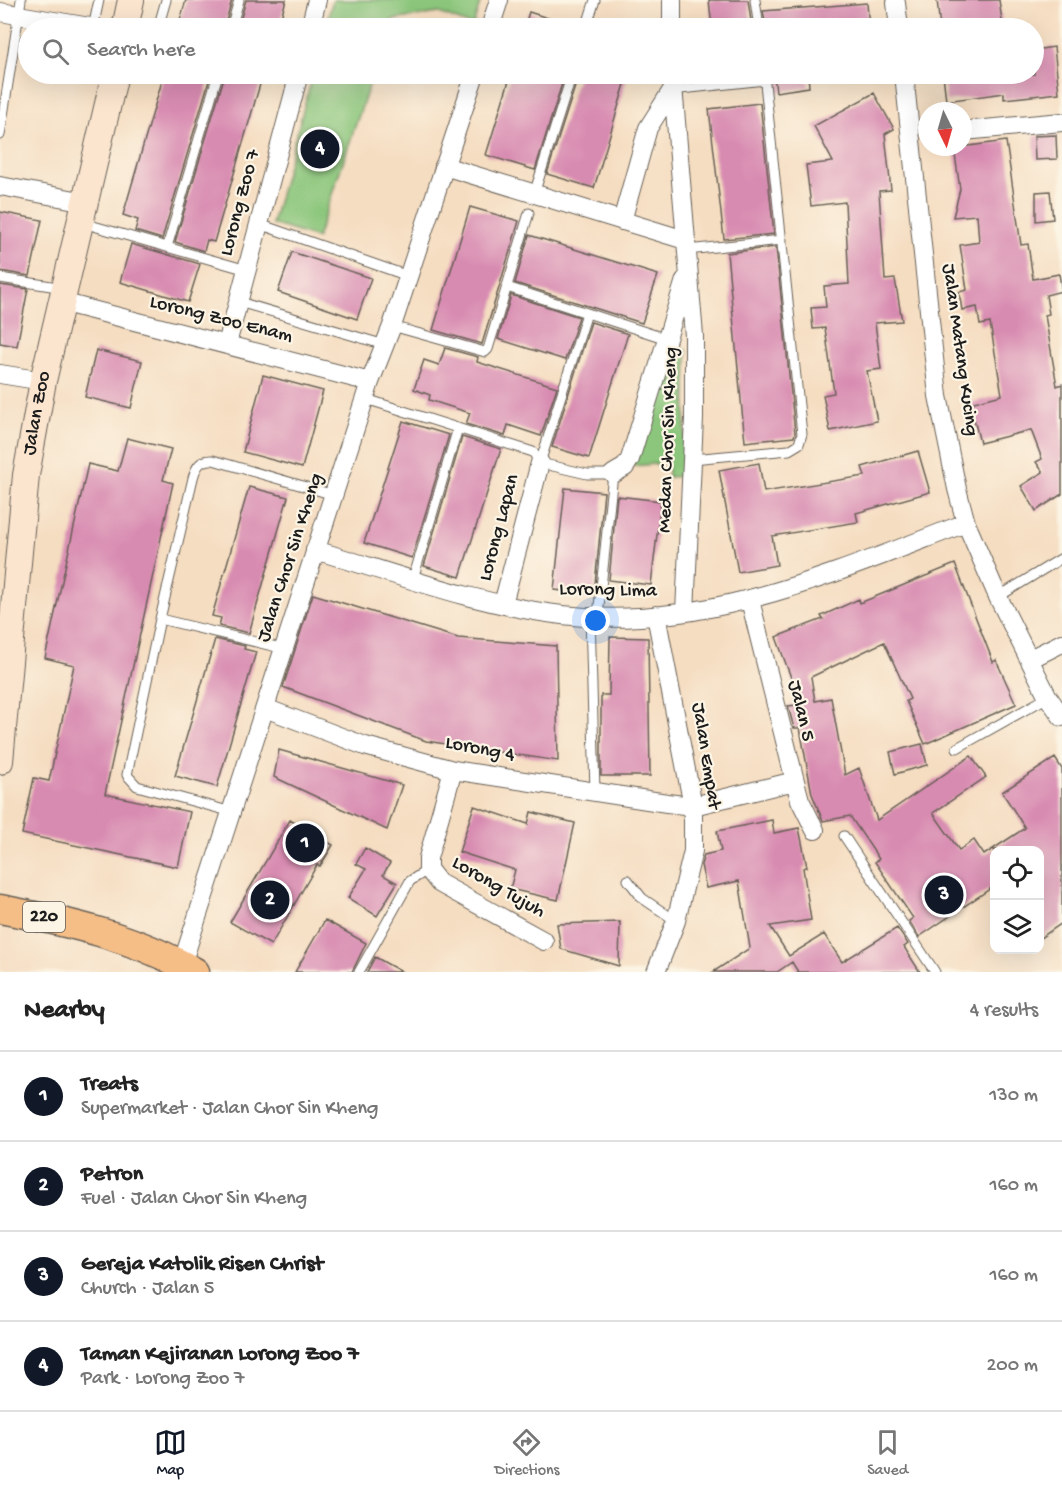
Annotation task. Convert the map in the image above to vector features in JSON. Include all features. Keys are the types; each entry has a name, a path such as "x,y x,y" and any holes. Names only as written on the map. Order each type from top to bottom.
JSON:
{"main road":[{"path":"127,18 131,0"},
{"name":"Jalan Zoo","path":"0,761 9,566 43,381 113,84"},
{"name":"220","path":"0,909 88,927 189,968"}],"street":[{"path":"312,18 317,0"},
{"path":"493,18 499,0"},
{"path":"672,0 672,18"},
{"path":"896,3 898,18"},
{"path":"13,9 51,18"},
{"name":"Lorong Zoo 7","path":"227,344 296,84"},
{"name":"Jalan Chor Sin Kheng","path":"189,968 232,812 315,550 472,84"},
{"path":"622,221 648,128 671,84"},
{"name":"Medan Chor Sin Kheng","path":"672,84 694,336 692,459 685,612"},
{"name":"Jalan Matang Kucing","path":"906,84 918,131"},
{"path":"972,131 1062,122"},
{"name":"Jalan Matang Kucing","path":"921,156 938,396 966,523 998,597 1048,696 1062,717"},
{"path":"444,166 622,221 686,245"},
{"path":"0,186 84,212"},
{"name":"Medan Chor Sin Kheng","path":"613,474 625,467 630,459 688,270"},
{"name":"Lorong Zoo Enam","path":"62,295 227,344 368,391"},
{"path":"0,374 43,381"},
{"name":"Lorong Lapan","path":"503,604 540,464"},
{"name":"Lorong Lima","path":"315,550 503,604 562,615 657,615 750,600 810,583 966,523"},
{"name":"Jalan 5","path":"750,600 800,800 815,830"},
{"name":"Jalan Empat","path":"656,972 676,921 693,851 693,806 657,615"},
{"path":"1030,659 1062,643"},
{"name":"Lorong 4","path":"265,708 364,746 453,770 693,806"},
{"name":"Lorong Tujuh","path":"453,770 428,858 429,869 439,883 544,941"},
{"path":"693,806 795,782"}],"lane":[{"path":"96,18 99,0"},
{"path":"161,18 166,0"},
{"path":"234,18 239,0"},
{"path":"589,18 595,0"},
{"path":"755,0 758,18"},
{"path":"0,135 13,9"},
{"path":"167,247 215,84"},
{"path":"534,194 569,84"},
{"path":"692,459 789,450 799,444 802,434 765,84"},
{"path":"84,212 167,247 247,270"},
{"path":"392,326 480,353 485,352 507,287 528,213"},
{"path":"259,224 408,276"},
{"path":"686,245 782,240"},
{"path":"0,278 62,295"},
{"path":"507,287 667,339"},
{"path":"239,302 385,345"},
{"path":"540,464 587,313"},
{"path":"368,391 458,428 533,452 540,464 587,474 613,474 594,616 595,792"},
{"path":"413,579 458,428"},
{"path":"232,812 138,786 128,775 160,619 193,478 202,461 213,460 334,495"},
{"path":"998,597 1062,558"},
{"path":"160,619 285,649"},
{"path":"957,748 1048,696"},
{"path":"844,836 935,972"},
{"path":"359,972 410,881 429,869"},
{"path":"628,880 642,898 676,921"}],"green space":[{"path":"333,0 481,0 475,18 452,18 439,13 405,18 328,18"},
{"path":"310,84 370,84 317,238 272,224"},
{"path":"678,348 687,350 684,476 668,477 667,463 633,466 672,353"}],"building":[{"path":"186,0 232,0 227,18 181,18"},
{"path":"246,0 286,0 281,18 241,18"},
{"path":"709,0 748,0 751,18 711,18"},
{"path":"937,0 999,0 1002,18 939,18"},
{"path":"867,3 868,18 764,18 763,11"},
{"path":"529,12 548,18 527,18"},
{"path":"1054,47 1059,93 1004,99 1004,93 946,101 944,84 1044,84 1044,48"},
{"path":"161,84 208,84 162,239 135,231 138,220 123,215"},
{"path":"222,84 260,84 214,242 207,240 204,251 175,242"},
{"path":"508,84 562,84 535,170 486,155"},
{"path":"576,84 625,84 594,188 547,174"},
{"path":"775,84 809,84 809,87 776,92"},
{"path":"874,93 894,129 885,134 891,190 879,191 885,280 895,279 902,321 875,323 881,369 867,371 877,421 830,431 823,395 834,393 825,328 813,329 811,308 826,307 824,286 849,284 845,202 811,206 806,165 833,162 814,126"},
{"path":"760,103 774,234 724,239 709,109"},
{"path":"1056,135 1057,159 1035,160 1034,136"},
{"path":"1006,141 1021,245 1028,244 1033,279 1059,274 1062,291 1046,295 1049,314 1045,315 1057,386 1062,384 1062,494 1036,511 1021,486 1043,472 1036,462 1042,459 1031,430 980,443 970,403 1002,395 990,323 980,325 977,307 962,310 959,292 967,290 960,245 979,242 977,215 953,217 960,189 955,156 972,156 972,146"},
{"path":"1050,191 1053,219 1036,221 1036,192"},
{"path":"470,207 519,221 482,344 433,330"},
{"path":"0,212 42,220 30,276 0,271"},
{"path":"529,235 658,275 642,323 515,283"},
{"path":"131,244 200,264 188,302 120,282"},
{"path":"776,247 795,433 794,437 745,442 727,253"},
{"path":"292,252 371,278 357,319 278,292"},
{"path":"0,285 28,289 17,346 0,343"},
{"path":"511,295 579,317 565,360 498,339"},
{"path":"591,322 628,334 589,458 552,447"},
{"path":"445,348 478,357 477,362 557,387 541,436 508,425 505,436 466,424 470,413 429,400 430,395 414,389 424,360 439,365"},
{"path":"96,350 142,361 131,408 85,397"},
{"path":"263,375 323,391 302,468 243,452"},
{"path":"403,421 449,435 412,558 364,543"},
{"path":"462,437 501,449 460,577 424,566"},
{"path":"127,438 171,449 163,480 173,483 105,794 190,812 178,867 22,834 34,778 49,781 74,665 45,658 88,464 118,471"},
{"path":"918,451 930,492 856,513 858,522 772,536 777,565 738,572 719,470 759,463 764,492 865,476 862,467"},
{"path":"249,487 288,497 249,633 219,626 221,618 212,616"},
{"path":"565,488 604,492 594,594 554,590"},
{"path":"617,496 661,501 651,585 609,580"},
{"path":"955,564 993,662 996,660 1016,704 925,744 906,701 910,699 884,642 811,677 815,701 831,698 845,775 859,768 877,820 971,756 986,777 933,813 959,850 974,840 984,855 990,851 990,889 919,937 909,921 913,918 875,862 879,859 850,816 823,821 812,794 800,728 794,728 788,706 796,705 793,683 776,637 823,619 821,616 859,599 860,603"},
{"path":"313,594 458,638 556,646 558,761 426,741 283,687"},
{"path":"610,637 648,638 650,776 601,776 601,695 609,695"},
{"path":"215,639 245,646 244,649 256,652 217,787 175,776"},
{"path":"922,744 927,765 895,774 890,752"},
{"path":"279,750 402,785 387,830 274,777"},
{"path":"1055,758 1062,769 1062,923 1044,935 1044,846 998,846 1025,828 1002,792"},
{"path":"474,806 528,824 531,812 575,823 558,900 510,889 515,870 459,852"},
{"path":"290,820 333,845 320,866 317,865 271,945 230,922"},
{"path":"772,820 774,833 799,828 807,867 803,868 811,920 770,926 789,956 824,934 842,962 897,928 908,944 904,947 920,972 798,972 792,962 777,972 713,972 750,948 739,881 706,888 701,865 704,855 721,851 717,831"},
{"path":"365,848 390,863 383,875 397,883 377,916 348,898 366,869 356,864"},
{"path":"325,920 366,943 352,972 295,972"},
{"path":"620,922 619,966 561,949 557,924"},
{"path":"375,957 402,972 367,972"}],"place":[{"name":"Taman Kejiranan Lorong Zoo 7","path":"320,149"},
{"name":"Treats","path":"305,843"},
{"name":"Gereja Katolik Risen Christ","path":"944,895"},
{"name":"Petron","path":"270,900"}]}
